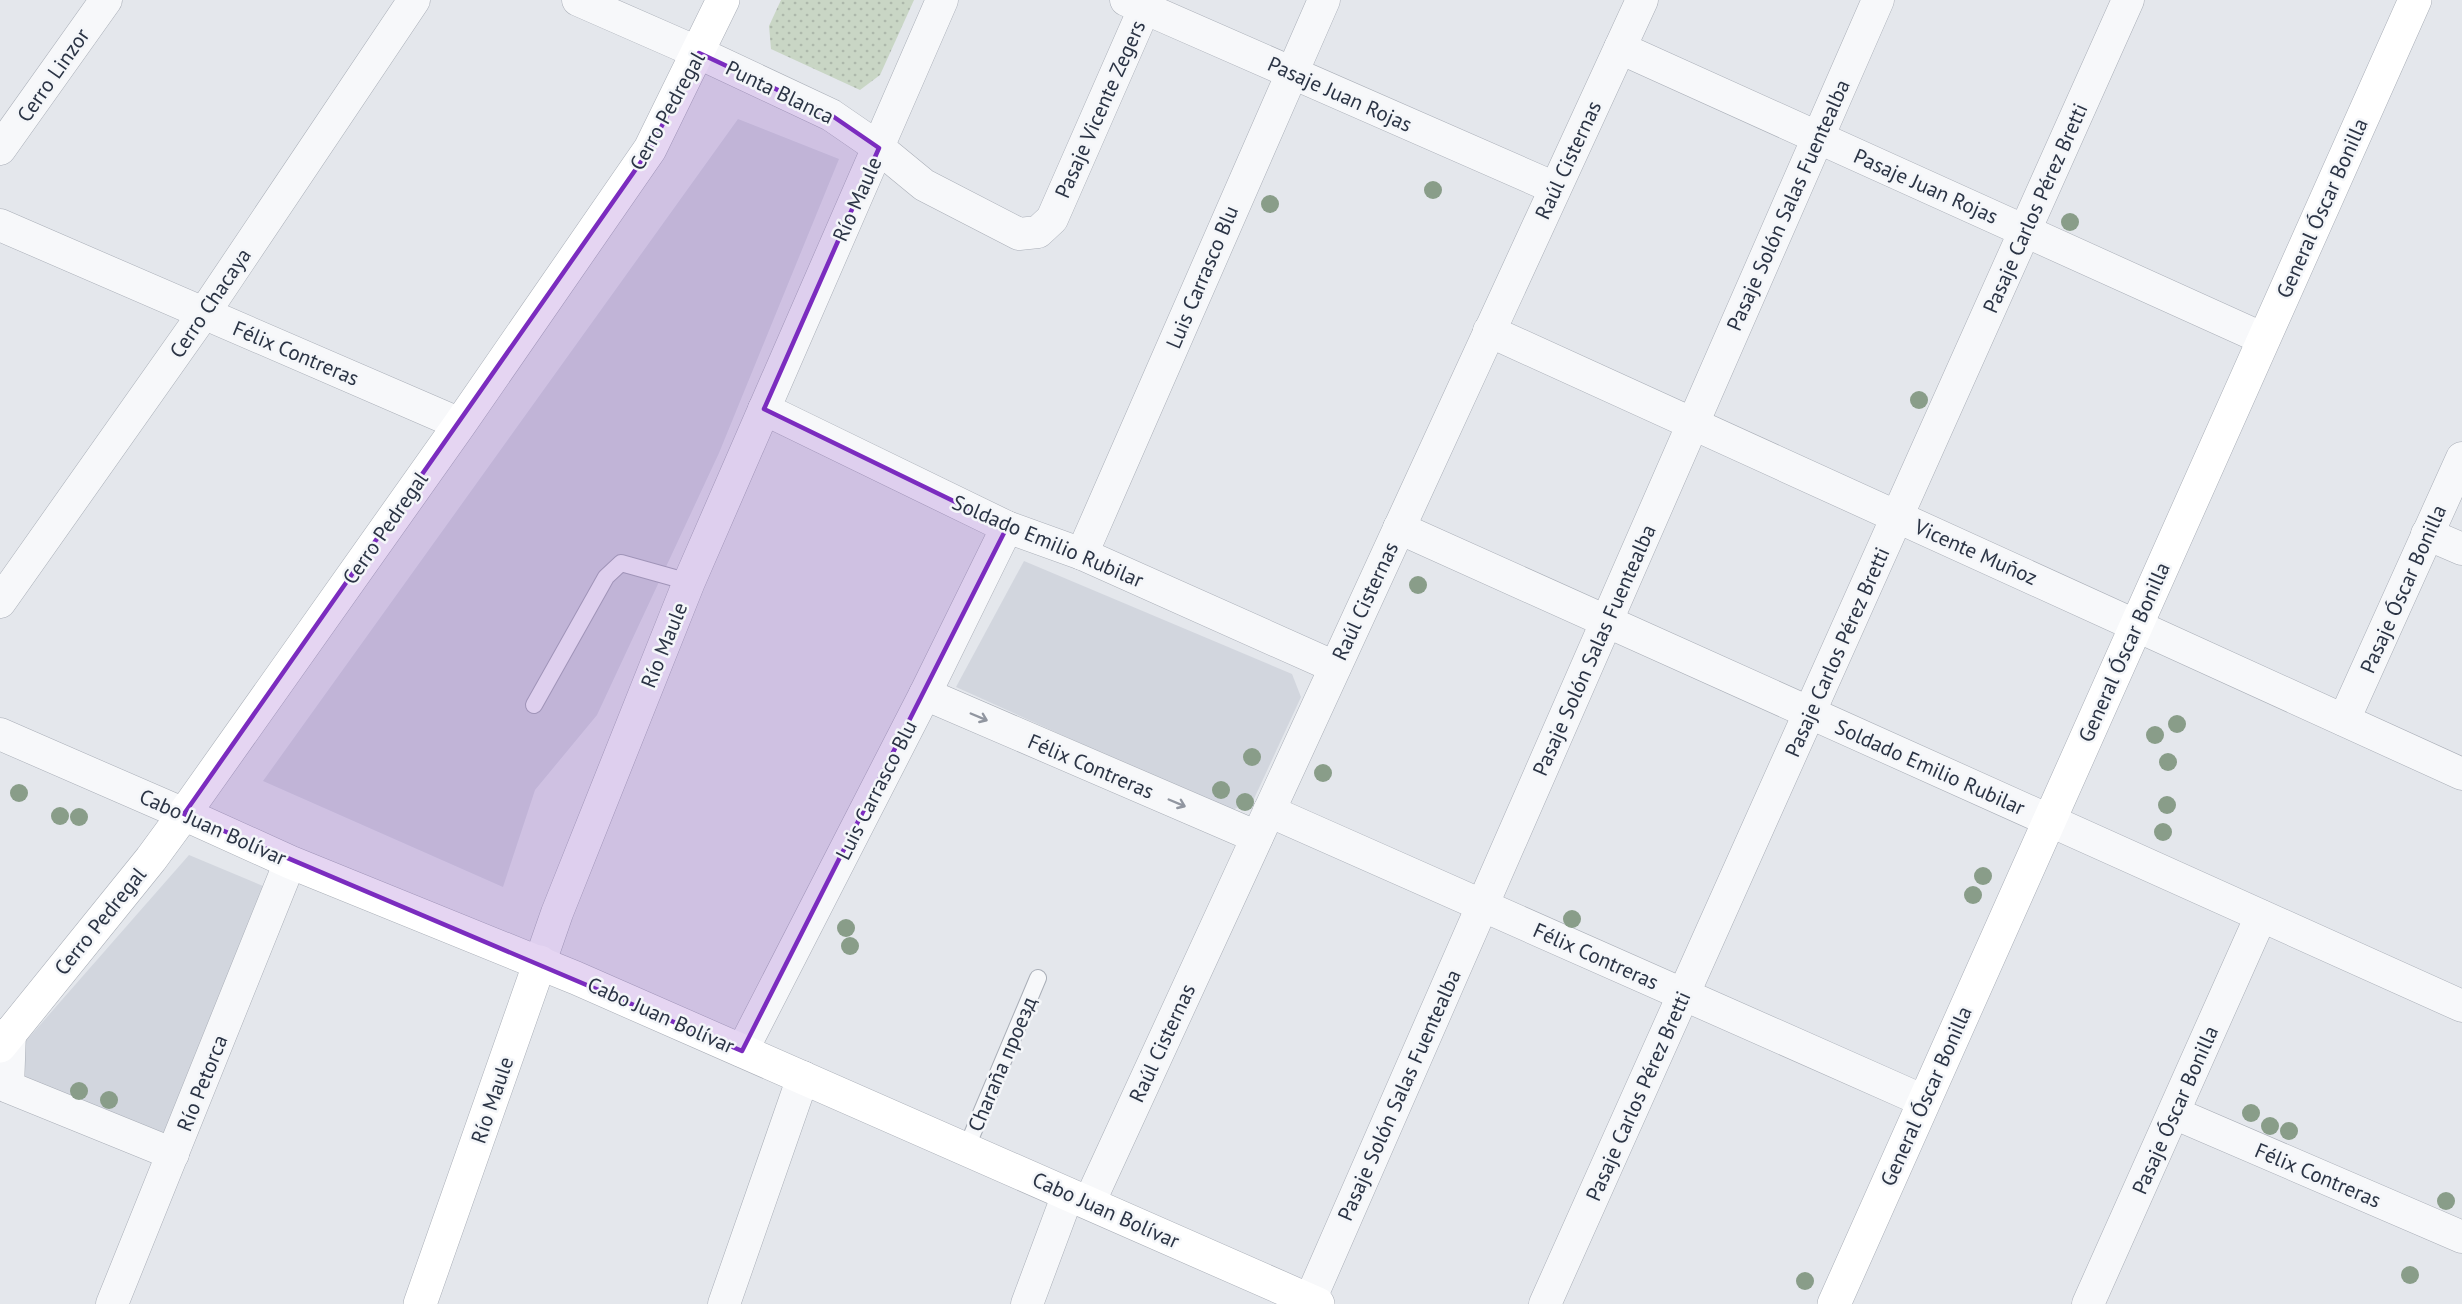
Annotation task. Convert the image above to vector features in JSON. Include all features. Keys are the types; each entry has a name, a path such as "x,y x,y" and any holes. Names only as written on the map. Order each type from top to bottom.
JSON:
{"street":[{"name":"Cerro Linzor","path":"0,149 105,0"},
{"name":"Cerro Chacaya","path":"0,602 204,313 414,0"},
{"name":"Punta Blanca","path":"578,0 699,53 831,115 879,148 924,185 1019,234 1038,232 1052,219"},
{"name":"Cerro Pedregal","path":"4,1038 151,859 460,424 650,149 723,0"},
{"name":"Río Maule","path":"420,1304 557,913 689,582 942,0"},
{"name":"Luis Carrasco Blu","path":"1082,554 1324,0"},
{"name":"Raúl Cisternas","path":"1028,1304 1263,824 1642,0"},
{"name":"Pasaje Solón Salas Fuentealba","path":"1298,1299 1482,905 1878,0"},
{"name":"Pasaje Carlos Pérez Bretti","path":"1545,1304 2128,0"},
{"name":"General Óscar Bonilla","path":"1834,1304 2415,0"},
{"name":"Pasaje Juan Rojas","path":"1139,3 1555,188"},
{"name":"Pasaje Vicente Zegers","path":"1052,219 1139,3"},
{"name":"Pasaje Juan Rojas","path":"1620,48 2264,339"},
{"name":"Félix Contreras","path":"0,225 460,424"},
{"name":"Vicente Muñoz","path":"1489,331 2462,774"},
{"name":"Soldado Emilio Rubilar","path":"764,409 1007,526 1082,554 1335,667"},
{"name":"Pasaje Óscar Bonilla","path":"2344,720 2462,458"},
{"name":"Luis Carrasco Blu","path":"742,1051 925,694 1007,526"},
{"name":"Soldado Emilio Rubilar","path":"1399,528 2462,1006"},
{"path":"2427,534 2462,549"},
{"name":"Félix Contreras","path":"925,694 1263,824 1482,905 1924,1101"},
{"name":"Cabo Juan Bolívar","path":"0,734 290,862 540,962 1078,1198 1298,1299"},
{"name":"Río Petorca","path":"112,1304 290,862"},
{"name":"Pasaje Óscar Bonilla","path":"2088,1304 2261,916"},
{"path":"4,1038 8,1087 173,1154"},
{"path":"724,1304 803,1077"},
{"name":"Félix Contreras","path":"2174,1113 2462,1237"}],"lane":[{"path":"534,705 606,577 621,563 689,582"},
{"name":"Charaña проезд","path":"966,1149 1038,978"}],"highlighted area":[{"path":"699,53 831,115 879,148 764,409 1007,527 742,1051 184,814 650,149"}],"shaded area":[{"path":"738,119 839,159 719,453 597,715 535,790 503,887 263,781"},
{"path":"1024,561 1292,674 1301,697 1253,801 1230,811 956,687"},
{"path":"189,855 263,886 165,1138 19,1079 18,1050"}],"green space":[{"path":"781,0 914,0 880,75 860,90 771,49 769,26"}]}
